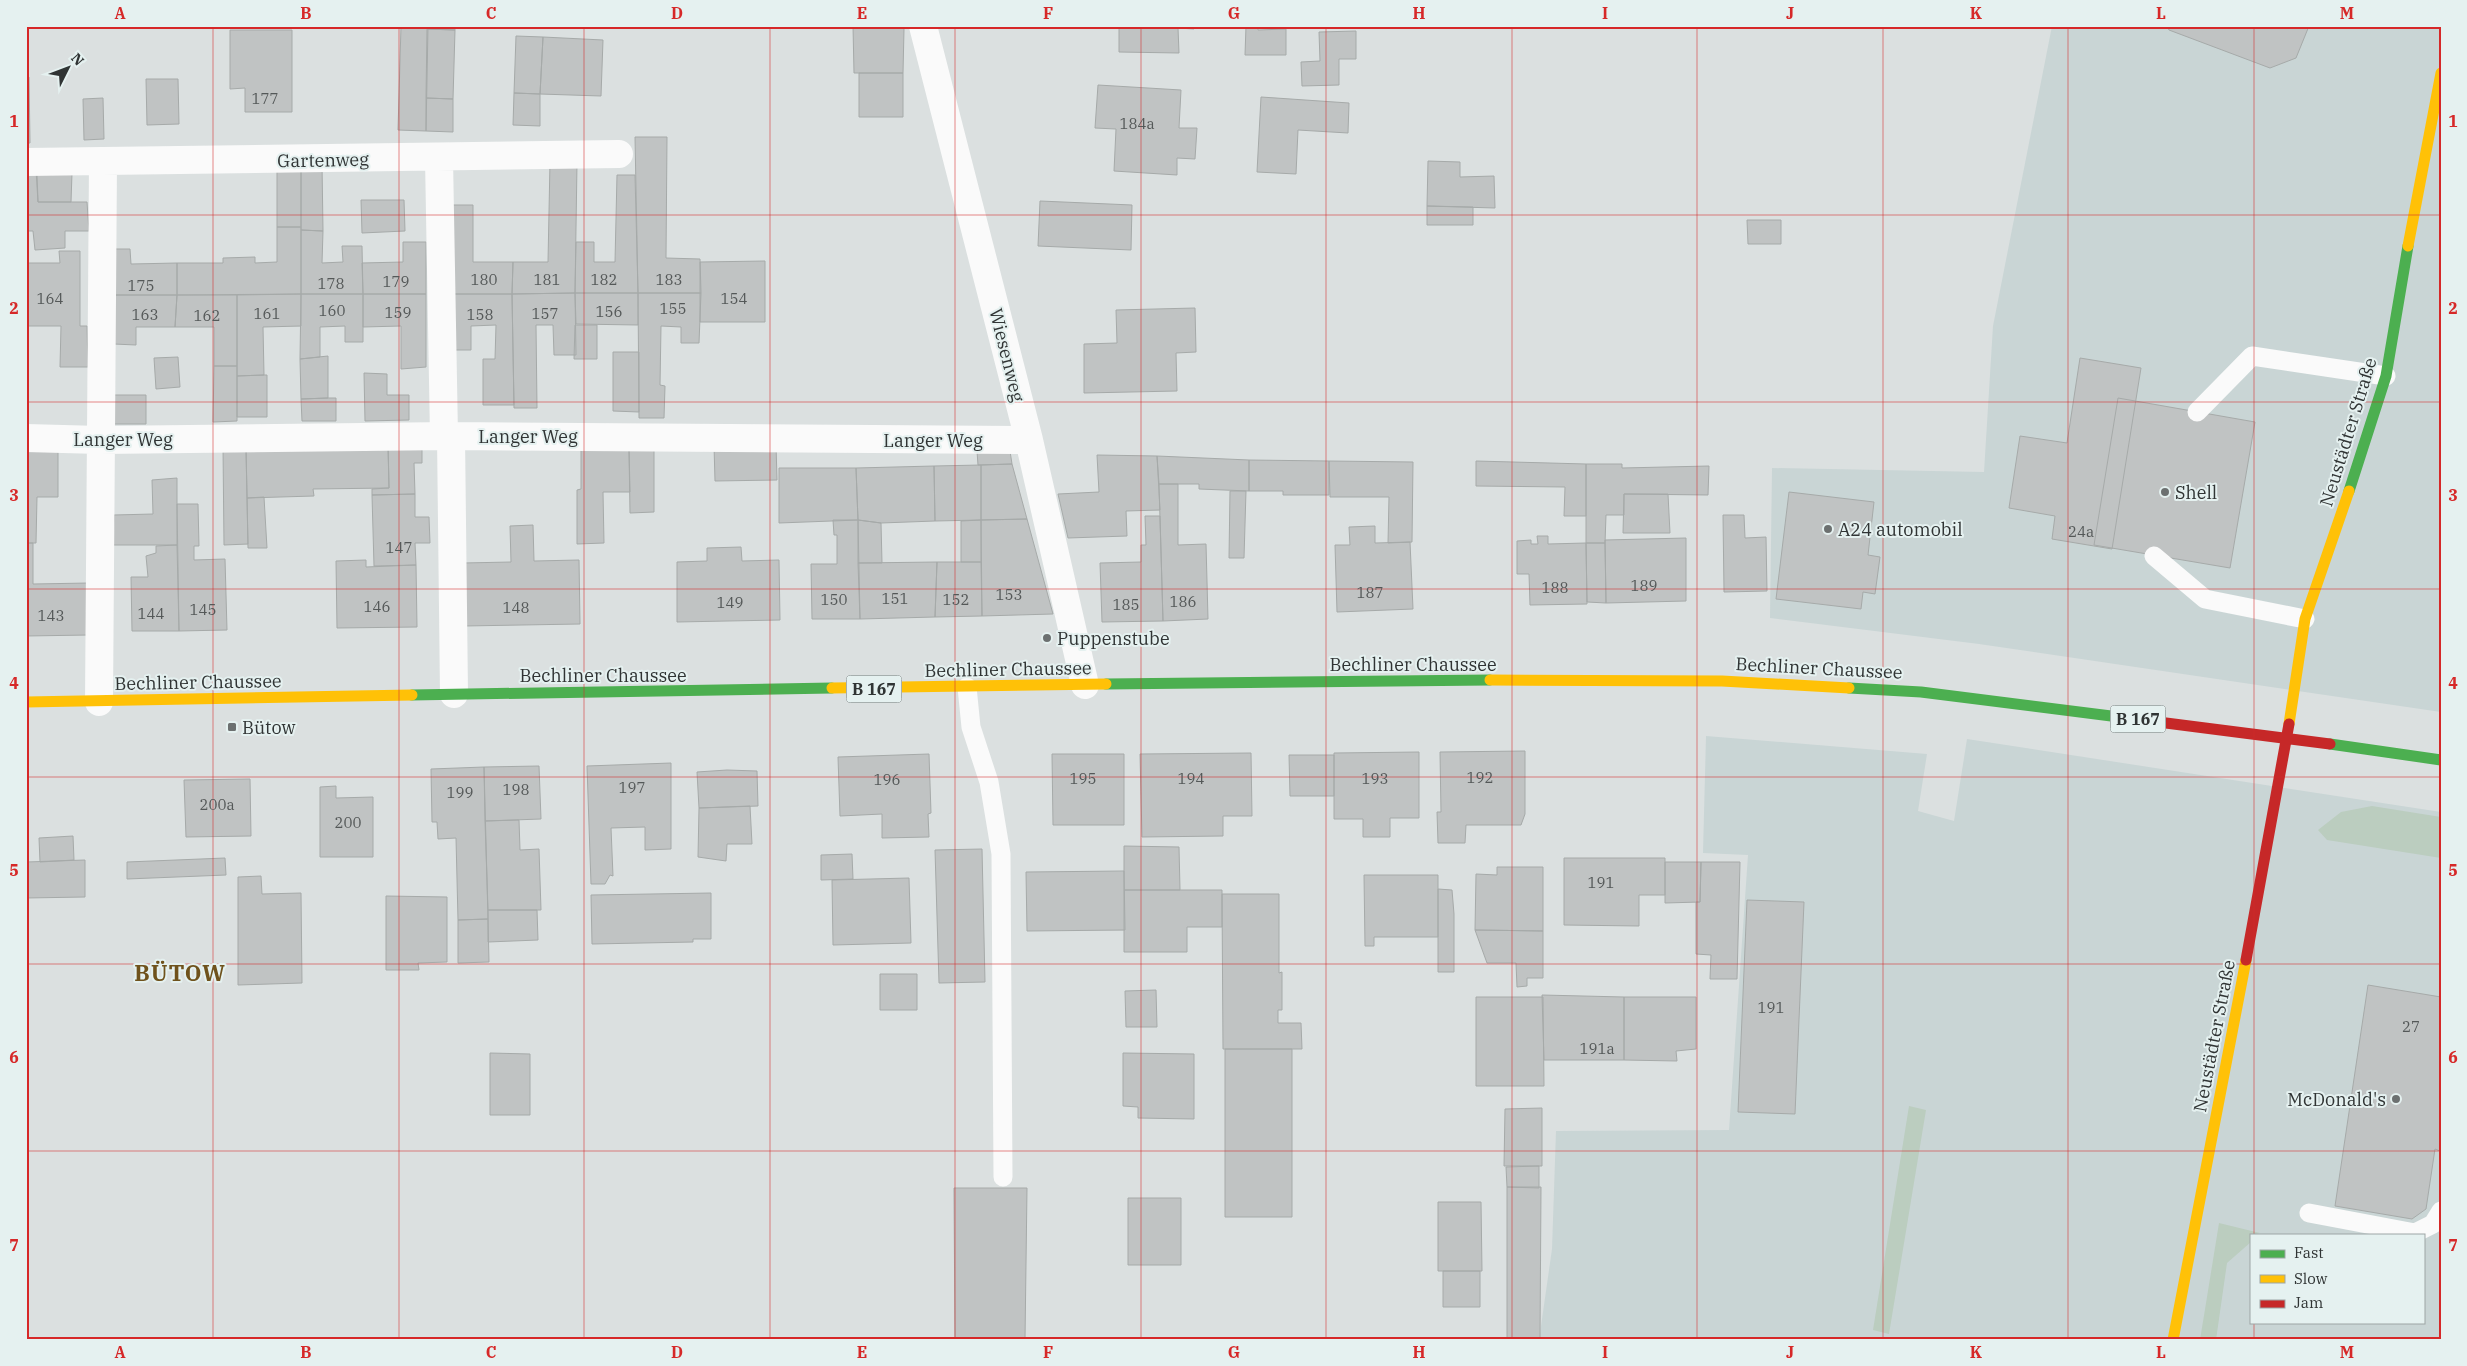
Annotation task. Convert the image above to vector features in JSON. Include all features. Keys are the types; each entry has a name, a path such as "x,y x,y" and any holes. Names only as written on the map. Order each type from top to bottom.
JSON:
{"main road":[{"name":"Neustädter Straße","path":"2173,1340 2229,1053 2287,738 2305,619 2348,499 2386,376 2403,273 2441,73"},
{"name":"Bechliner Chaussee","path":"26,702 1405,680 1722,681 1921,692 2287,738"},
{"name":"B 167","path":"2287,738 2441,760"}],"street":[{"name":"Wiesenweg","path":"923,26 1029,440 1085,685"},
{"name":"Gartenweg","path":"26,162 439,158 619,154"},
{"path":"439,158 454,694"},
{"path":"99,702 103,162"},
{"name":"Langer Weg","path":"26,438 100,440 447,436 1029,440"}],"lane":[{"path":"2197,412 2252,356 2386,376"},
{"path":"2154,556 2205,599 2305,619"},
{"path":"967,687 971,727 989,782 1000,854 1004,1177"},
{"path":"2309,1214 2415,1233 2433,1224 2441,1211"}],"shaded area":[{"path":"2052,26 2441,26 2441,712 1979,644 1770,618 1772,468 1984,472 1993,326"},
{"path":"1706,736 1927,754 1918,811 1954,821 1967,739 2441,812 2441,1340 1539,1340 1552,1249 1556,1131 1729,1130 1748,855 1703,853"}],"green space":[{"path":"2372,806 2441,817 2441,858 2327,840 2318,830 2341,812"},
{"path":"1909,1106 1926,1110 1889,1334 1873,1330"},
{"path":"2219,1223 2260,1233 2250,1234 2250,1243 2227,1263 2216,1340 2200,1340"}],"building":[{"path":"401,26 428,26 426,131 398,130"},
{"path":"428,26 455,26 455,30 427,29"},
{"path":"853,26 900,26 904,29 903,73 854,73"},
{"path":"1119,26 1194,26 1194,29 1178,28 1179,53 1119,52"},
{"path":"1246,26 1258,26 1258,30 1286,29 1286,55 1245,55"},
{"path":"2167,26 2309,26 2296,58 2270,68 2169,30"},
{"path":"427,29 455,30 453,99 426,98"},
{"path":"230,30 292,30 292,112 245,112 245,88 230,89"},
{"path":"1356,31 1356,59 1339,59 1339,85 1302,86 1301,62 1320,61 1319,32"},
{"path":"516,36 543,37 540,94 514,93"},
{"path":"543,37 603,40 601,96 540,94"},
{"path":"859,73 903,73 903,117 859,117"},
{"path":"26,77 29,77 30,143 26,143"},
{"path":"146,79 178,79 179,124 147,125"},
{"path":"1098,85 1181,90 1179,128 1197,128 1195,159 1177,158 1177,175 1114,171 1116,129 1095,128"},
{"path":"514,93 540,94 540,126 513,125"},
{"path":"1261,97 1349,103 1348,133 1298,130 1296,174 1257,172"},
{"path":"103,98 104,139 84,140 83,99"},
{"path":"426,98 453,99 453,132 426,131"},
{"path":"635,137 667,137 666,258 700,259 701,293 638,293"},
{"path":"1428,161 1460,162 1460,177 1494,176 1495,208 1427,206"},
{"path":"550,162 577,163 575,293 512,294 513,262 548,262"},
{"path":"277,164 301,164 301,227 277,227"},
{"path":"301,164 322,164 323,231 301,230"},
{"path":"26,169 36,170 38,202 87,202 89,231 65,231 65,248 35,250 33,231 26,231"},
{"path":"37,173 72,173 71,202 38,202"},
{"path":"617,175 635,175 638,293 575,293 576,242 594,242 594,262 615,262"},
{"path":"361,200 404,200 405,231 362,233"},
{"path":"1040,201 1132,205 1131,250 1038,246"},
{"path":"451,205 473,205 473,262 513,262 512,294 450,294"},
{"path":"1427,206 1473,207 1473,225 1427,225"},
{"path":"1747,220 1781,220 1781,244 1748,244"},
{"path":"277,227 301,227 301,294 177,295 177,263 223,263 223,258 255,257 255,263 277,262"},
{"path":"301,230 323,231 322,263 343,262 342,246 362,246 363,294 301,294"},
{"path":"403,242 426,242 426,294 363,294 362,263 403,262"},
{"path":"113,249 130,249 131,264 177,263 177,295 113,295"},
{"path":"59,251 80,251 80,326 87,326 88,367 60,367 61,326 26,326 26,263 60,263"},
{"path":"765,261 765,322 700,322 700,262"},
{"path":"575,293 576,355 554,355 553,325 536,325 537,408 514,408 512,294"},
{"path":"575,293 638,293 638,325 576,324"},
{"path":"638,293 701,293 699,343 681,343 681,327 661,326 660,385 665,386 664,418 639,418"},
{"path":"301,294 363,294 363,342 345,342 345,326 320,327 320,357 300,359"},
{"path":"301,294 301,326 263,327 264,375 237,376 237,295"},
{"path":"363,294 426,294 426,367 401,369 401,326 363,327"},
{"path":"450,294 512,294 514,405 483,405 483,359 495,359 496,325 471,326 471,350 450,350"},
{"path":"113,295 177,295 175,327 136,327 136,345 114,344"},
{"path":"177,295 237,295 237,366 214,366 214,327 175,327"},
{"path":"1195,308 1196,352 1176,353 1177,391 1084,393 1084,344 1117,343 1116,310"},
{"path":"575,325 597,325 597,359 574,359"},
{"path":"613,352 639,352 639,412 613,411"},
{"path":"328,356 328,398 301,399 300,359"},
{"path":"178,357 180,387 156,389 154,358"},
{"path":"2080,358 2141,368 2112,549 2052,539 2055,516 2009,508 2020,436 2067,443"},
{"path":"214,366 237,366 237,421 213,422"},
{"path":"364,373 387,374 387,395 409,395 409,420 365,421"},
{"path":"267,375 267,417 237,417 237,376"},
{"path":"113,395 146,395 146,424 114,424"},
{"path":"336,398 336,421 302,421 301,399"},
{"path":"2118,398 2255,422 2230,568 2094,545"},
{"path":"388,444 422,444 422,463 414,463 415,494 372,495 372,489 389,488"},
{"path":"388,444 389,488 313,489 314,496 247,498 246,448"},
{"path":"776,444 777,480 715,481 714,445"},
{"path":"223,447 246,448 248,544 224,545"},
{"path":"26,448 58,448 58,497 37,497 36,543 26,543"},
{"path":"654,448 654,512 630,513 629,449"},
{"path":"629,449 630,492 603,492 604,543 577,544 577,490 581,489 581,450"},
{"path":"977,451 1010,451 1012,464 978,465"},
{"path":"1097,455 1157,456 1160,510 1126,511 1127,536 1068,538 1058,494 1099,492"},
{"path":"1157,456 1249,460 1249,491 1199,489 1199,484 1159,484"},
{"path":"1249,460 1329,461 1329,495 1283,495 1283,491 1249,491"},
{"path":"1329,461 1413,462 1412,542 1388,543 1389,497 1330,497"},
{"path":"1476,461 1586,464 1586,516 1564,516 1565,487 1476,486"},
{"path":"1012,464 1027,519 981,520 981,465"},
{"path":"1586,464 1622,464 1622,468 1709,466 1708,495 1624,494 1624,515 1606,515 1605,543 1586,543"},
{"path":"981,465 981,520 935,521 934,466"},
{"path":"934,466 935,521 881,523 858,520 856,468"},
{"path":"779,468 856,468 858,520 779,523"},
{"path":"177,478 177,545 113,545 114,515 153,514 152,480"},
{"path":"1159,484 1178,484 1178,545 1206,544 1208,619 1163,621"},
{"path":"1230,491 1246,491 1244,558 1229,558"},
{"name":"A24 automobil","path":"1789,492 1874,502 1868,555 1880,557 1875,594 1863,592 1861,609 1776,599"},
{"path":"415,494 415,517 429,517 430,543 415,543 416,565 374,566 372,495"},
{"path":"1624,494 1668,494 1670,533 1623,533"},
{"path":"264,497 267,548 248,548 247,498"},
{"path":"177,504 198,504 199,546 194,546 194,560 225,559 227,630 179,631"},
{"path":"1723,515 1744,515 1745,538 1766,537 1767,591 1724,592"},
{"path":"1145,516 1160,516 1163,621 1102,622 1100,563 1141,562 1141,545 1146,545"},
{"path":"1027,519 1053,614 982,616 981,520"},
{"path":"833,520 858,520 860,619 812,619 811,564 837,564 837,535 834,535"},
{"path":"858,520 881,523 882,563 858,563"},
{"path":"981,520 981,562 961,562 961,521"},
{"path":"533,525 534,561 579,560 580,624 464,626 463,563 511,562 510,526"},
{"path":"1375,526 1375,543 1410,542 1413,609 1337,612 1335,545 1350,545 1349,527"},
{"path":"1537,536 1548,536 1548,544 1586,543 1587,604 1530,605 1529,574 1517,574 1517,541 1531,540 1531,544 1538,544"},
{"path":"1686,538 1686,601 1606,603 1605,540"},
{"path":"26,543 33,543 33,584 89,583 89,635 26,636"},
{"path":"1586,543 1605,543 1606,603 1587,602"},
{"path":"177,545 179,631 132,631 131,577 148,577 146,556 156,553 156,546"},
{"path":"741,547 742,561 779,560 780,620 677,622 677,562 707,561 707,548"},
{"path":"366,560 366,567 416,565 417,627 337,628 336,561"},
{"path":"937,562 935,617 860,619 858,563"},
{"path":"937,562 981,562 982,616 935,617"},
{"path":"1525,751 1525,814 1521,825 1466,825 1465,843 1438,843 1437,812 1441,812 1440,752"},
{"path":"1419,752 1419,818 1390,818 1390,837 1363,837 1363,819 1334,819 1334,753"},
{"path":"1251,753 1252,816 1223,816 1223,836 1142,837 1140,754"},
{"path":"929,754 931,813 928,814 929,837 882,838 882,814 840,816 838,757"},
{"path":"1052,754 1124,754 1124,825 1053,825"},
{"path":"1289,755 1334,755 1334,796 1290,796"},
{"path":"671,763 671,849 645,850 645,827 611,828 613,876 610,875 605,884 591,884 587,766"},
{"path":"539,766 541,819 485,821 484,767"},
{"path":"484,767 488,919 458,920 456,838 438,839 437,822 432,822 431,769"},
{"path":"757,771 758,806 699,808 697,772"},
{"path":"250,779 251,836 186,837 184,780"},
{"path":"336,786 336,798 373,797 373,857 320,857 320,787"},
{"path":"750,806 752,844 727,844 726,861 698,857 699,808"},
{"path":"519,820 520,850 539,849 541,910 488,910 485,821"},
{"path":"73,836 74,860 40,862 39,838"},
{"path":"1124,846 1179,847 1180,890 1124,890"},
{"path":"982,849 985,982 939,983 935,850"},
{"path":"852,854 853,879 821,880 821,855"},
{"path":"225,858 226,875 127,879 127,862"},
{"path":"1564,858 1665,858 1665,895 1639,895 1639,926 1564,925"},
{"path":"85,860 85,897 26,898 26,862"},
{"path":"1665,862 1701,862 1700,902 1665,903"},
{"path":"1701,862 1740,862 1737,979 1710,979 1711,955 1696,954 1696,902 1700,902"},
{"path":"1497,867 1543,867 1543,931 1475,930 1476,874 1497,875"},
{"path":"1124,871 1125,930 1027,931 1026,872"},
{"path":"1364,875 1438,875 1438,937 1374,937 1374,946 1365,946"},
{"path":"261,876 262,894 301,893 302,983 238,985 238,877"},
{"path":"909,878 911,943 833,945 832,880"},
{"path":"1438,889 1452,890 1454,972 1438,972"},
{"path":"1124,890 1222,890 1222,927 1187,927 1187,952 1124,952"},
{"path":"711,893 711,939 693,939 693,942 592,944 591,895"},
{"path":"1222,894 1279,894 1279,973 1282,972 1282,1010 1278,1010 1278,1023 1301,1023 1302,1049 1223,1049"},
{"path":"386,896 447,897 447,962 418,963 419,970 386,970"},
{"path":"1747,900 1804,902 1795,1114 1738,1112"},
{"path":"488,910 537,910 538,940 488,942"},
{"path":"488,919 489,962 458,963 458,920"},
{"path":"1475,930 1543,931 1543,978 1527,978 1527,986 1517,987 1516,963 1487,963"},
{"path":"880,974 917,974 917,1010 880,1010"},
{"name":"McDonald's","path":"2368,985 2441,997 2441,1148 2440,1151 2435,1149 2426,1209 2412,1219 2335,1206"},
{"path":"1156,990 1157,1027 1126,1027 1125,991"},
{"path":"1542,995 1624,997 1624,1060 1544,1060"},
{"path":"1476,997 1543,997 1544,1086 1476,1086"},
{"path":"1624,997 1696,997 1696,1049 1676,1051 1677,1061 1624,1060"},
{"path":"1225,1049 1292,1049 1292,1217 1225,1217"},
{"path":"490,1053 530,1054 530,1115 490,1115"},
{"path":"1123,1053 1194,1054 1194,1119 1138,1118 1138,1107 1123,1106"},
{"path":"1542,1108 1542,1166 1504,1166 1505,1109"},
{"path":"1539,1166 1539,1188 1507,1187 1506,1167"},
{"path":"1507,1187 1541,1187 1540,1340 1507,1340"},
{"path":"954,1188 1027,1188 1025,1340 955,1340"},
{"path":"1128,1198 1181,1198 1181,1265 1128,1265"},
{"path":"1438,1202 1481,1202 1482,1271 1438,1271"},
{"path":"1443,1271 1480,1271 1480,1307 1443,1307"}],"traffic: fast":[{"path":"2349,491 2386,376 2408,246"},
{"path":"1106,684 1490,680"},
{"path":"412,695 832,688"},
{"path":"1849,688 1921,692 2119,717"},
{"path":"2330,744 2441,760"}],"traffic: slow":[{"path":"2408,246 2441,73"},
{"path":"2289,724 2305,619 2349,491"},
{"path":"1490,680 1722,681 1849,688"},
{"path":"832,688 1106,684"},
{"path":"26,702 412,695"},
{"path":"2173,1340 2246,960"}],"traffic: jam":[{"path":"2119,717 2330,744"},
{"path":"2246,960 2289,724"}],"place":[{"name":"Shell","path":"2165,492"},
{"name":"A24 automobil","path":"1828,529"},
{"name":"Puppenstube","path":"1047,638"},
{"name":"Bütow","path":"232,727"},
{"name":"McDonald's","path":"2396,1099"}],"district":[{"name":"BÜTOW","path":"180,972"}]}
